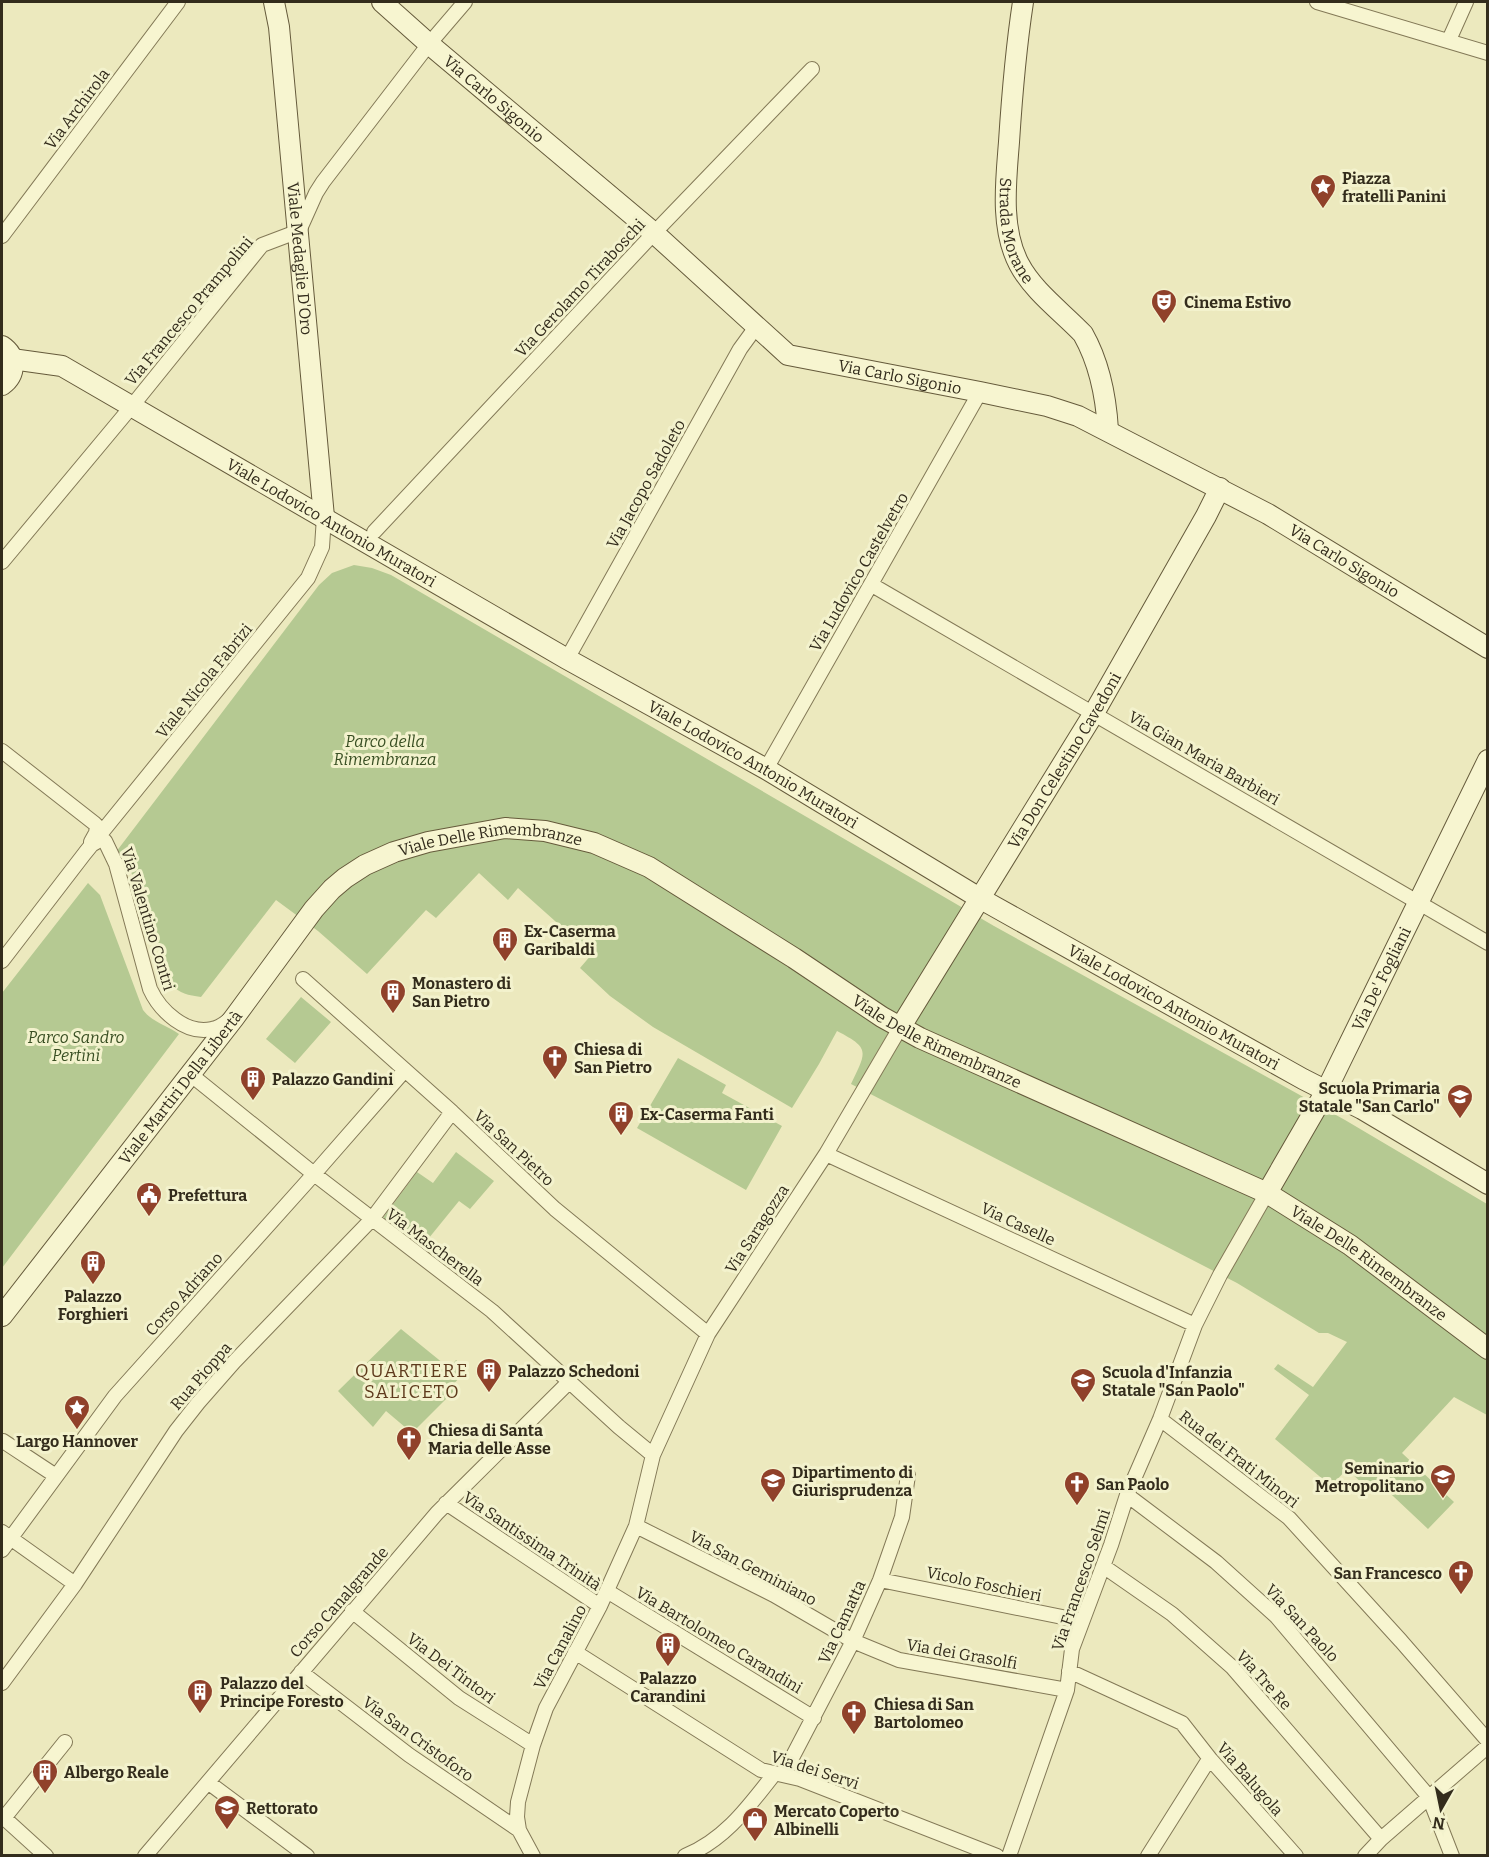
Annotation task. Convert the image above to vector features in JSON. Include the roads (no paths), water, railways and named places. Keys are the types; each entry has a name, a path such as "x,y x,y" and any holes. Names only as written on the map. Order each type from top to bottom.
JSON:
{"street":[{"name":"Via Archirola","path":"2,237 178,2"},
{"name":"Viale Medaglie D'Oro","path":"274,2 279,27 299,231 324,517"},
{"name":"Via Carlo Sigonio","path":"382,2 654,233 788,355 1047,406 1078,416 1268,514 1488,648"},
{"path":"299,231 319,188 429,44 465,2"},
{"name":"Strada Morane","path":"1023,2 1012,86 1006,187 1009,233 1013,252 1030,282 1083,334 1089,345 1104,390 1108,430"},
{"path":"1317,2 1488,53"},
{"path":"1449,40 1466,2"},
{"name":"Via Gerolamo Tiraboschi","path":"374,532 654,233 812,69"},
{"name":"Via Francesco Prampolini","path":"2,561 132,406 262,245 299,231"},
{"name":"Via Jacopo Sadoleto","path":"567,659 740,349 756,327"},
{"name":"Viale Lodovico Antonio Muratori","path":"2,386 12,373 7,352 62,366 567,659 766,769 981,899 1362,1109 1488,1184"},
{"name":"Via Ludovico Castelvetro","path":"766,769 980,392"},
{"name":"Via Don Celestino Cavedoni","path":"900,1028 1094,713 1220,488"},
{"name":"Viale Nicola Fabrizi","path":"2,961 89,848 308,578 322,547 324,517"},
{"name":"Via Gian Maria Barbieri","path":"872,585 1488,943"},
{"name":"Viale Nicola Fabrizi","path":"2,751 97,826 89,848"},
{"name":"Via De' Fogliani","path":"1267,1193 1326,1091 1488,760"},
{"name":"Viale Delle Rimembranze","path":"365,865 394,852 428,842 505,828 545,831 594,843 649,867 900,1028 1267,1193 1350,1245 1488,1349"},
{"name":"Via Valentino Contri","path":"89,848 100,840 105,841 116,864 150,989 161,1008 181,1023 200,1030 217,1028 234,1018"},
{"name":"Viale Martiri Della Libertà","path":"2,1316 234,1018 314,909 332,889 365,865"},
{"name":"Via San Pietro","path":"303,979 452,1112 555,1209 708,1334"},
{"name":"Via Saragozza","path":"653,1455 708,1334 826,1154 900,1028"},
{"name":"Corso Adriano","path":"2,1550 6,1535 56,1476 115,1396 405,1070"},
{"name":"Via Mascherella","path":"190,1074 314,1174 492,1311 653,1455"},
{"name":"Rua Pioppa","path":"2,1683 75,1584 176,1431 198,1403 234,1362 372,1219 452,1112"},
{"name":"Via Caselle","path":"826,1154 1195,1325"},
{"name":"Via Francesco Selmi","path":"1009,1856 1067,1690 1072,1649 1127,1495 1160,1419 1195,1325 1267,1193"},
{"name":"Corso Canalgrande","path":"146,1856 446,1503 569,1382"},
{"name":"Rua dei Frati Minori","path":"1160,1419 1289,1518 1488,1741"},
{"path":"3,1441 56,1476"},
{"name":"Via Canalino","path":"533,1856 519,1830 517,1817 518,1802 533,1745 546,1708 600,1606 636,1526 653,1455"},
{"name":"Via Camatta","path":"685,1856 701,1848 742,1815 779,1774 814,1718 853,1641 880,1580 902,1517 908,1475"},
{"name":"Via San Paolo","path":"1127,1495 1216,1562 1276,1616 1429,1797 1452,1856"},
{"name":"Via Santissima Trinità","path":"446,1503 600,1606"},
{"name":"Via San Geminiano","path":"636,1526 774,1595 853,1641"},
{"path":"6,1535 75,1584"},
{"name":"Via Tre Re","path":"1102,1566 1172,1614 1232,1667 1381,1839"},
{"name":"Vicolo Foschieri","path":"880,1580 1082,1621"},
{"name":"Via Bartolomeo Carandini","path":"607,1591 814,1718"},
{"name":"Via Dei Tintori","path":"352,1611 459,1698 533,1745"},
{"name":"Via dei Grasolfi","path":"853,1641 899,1660 1067,1690"},
{"name":"Via dei Servi","path":"575,1652 761,1770 801,1779 997,1856"},
{"name":"Via Balugola","path":"1069,1671 1182,1723 1211,1760 1296,1856"},
{"name":"Via San Cristoforo","path":"301,1672 409,1755 519,1830"},
{"path":"37,1853 3,1817 65,1742"},
{"path":"1365,1856 1381,1839 1488,1746"},
{"path":"1148,1856 1206,1764 1211,1760"},
{"path":"209,1783 307,1856"}],"place":[{"name":"Piazza fratelli Panini","path":"1323,210"},
{"name":"Cinema Estivo","path":"1164,325"},
{"name":"Ex-Caserma Garibaldi","path":"505,963"},
{"name":"Monastero di San Pietro","path":"393,1015"},
{"name":"Chiesa di San Pietro","path":"555,1081"},
{"name":"Palazzo Gandini","path":"253,1102"},
{"name":"Scuola Primaria Statale \"San Carlo\"","path":"1460,1120"},
{"name":"Ex-Caserma Fanti","path":"621,1137"},
{"name":"Prefettura","path":"149,1218"},
{"name":"Palazzo Forghieri","path":"93,1286"},
{"name":"Palazzo Schedoni","path":"489,1394"},
{"name":"Scuola d'Infanzia Statale \"San Paolo\"","path":"1083,1404"},
{"name":"Largo Hannover","path":"77,1431"},
{"name":"Chiesa di Santa Maria delle Asse","path":"409,1462"},
{"name":"Seminario Metropolitano","path":"1443,1500"},
{"name":"Dipartimento di Giurisprudenza","path":"773,1504"},
{"name":"San Paolo","path":"1077,1507"},
{"name":"San Francesco","path":"1461,1596"},
{"name":"Palazzo Carandini","path":"668,1668"},
{"name":"Palazzo del Principe Foresto","path":"200,1715"},
{"name":"Chiesa di San Bartolomeo","path":"854,1736"},
{"name":"Albergo Reale","path":"45,1795"},
{"name":"Rettorato","path":"227,1831"},
{"name":"Mercato Coperto Albinelli","path":"755,1843"}],"district":[{"name":"QUARTIERE SALICETO","path":"412,1381"}],"park label":[{"name":"Parco della Rimembranza","path":"385,750"},
{"name":"Parco Sandro Pertini","path":"76,1046"}]}
